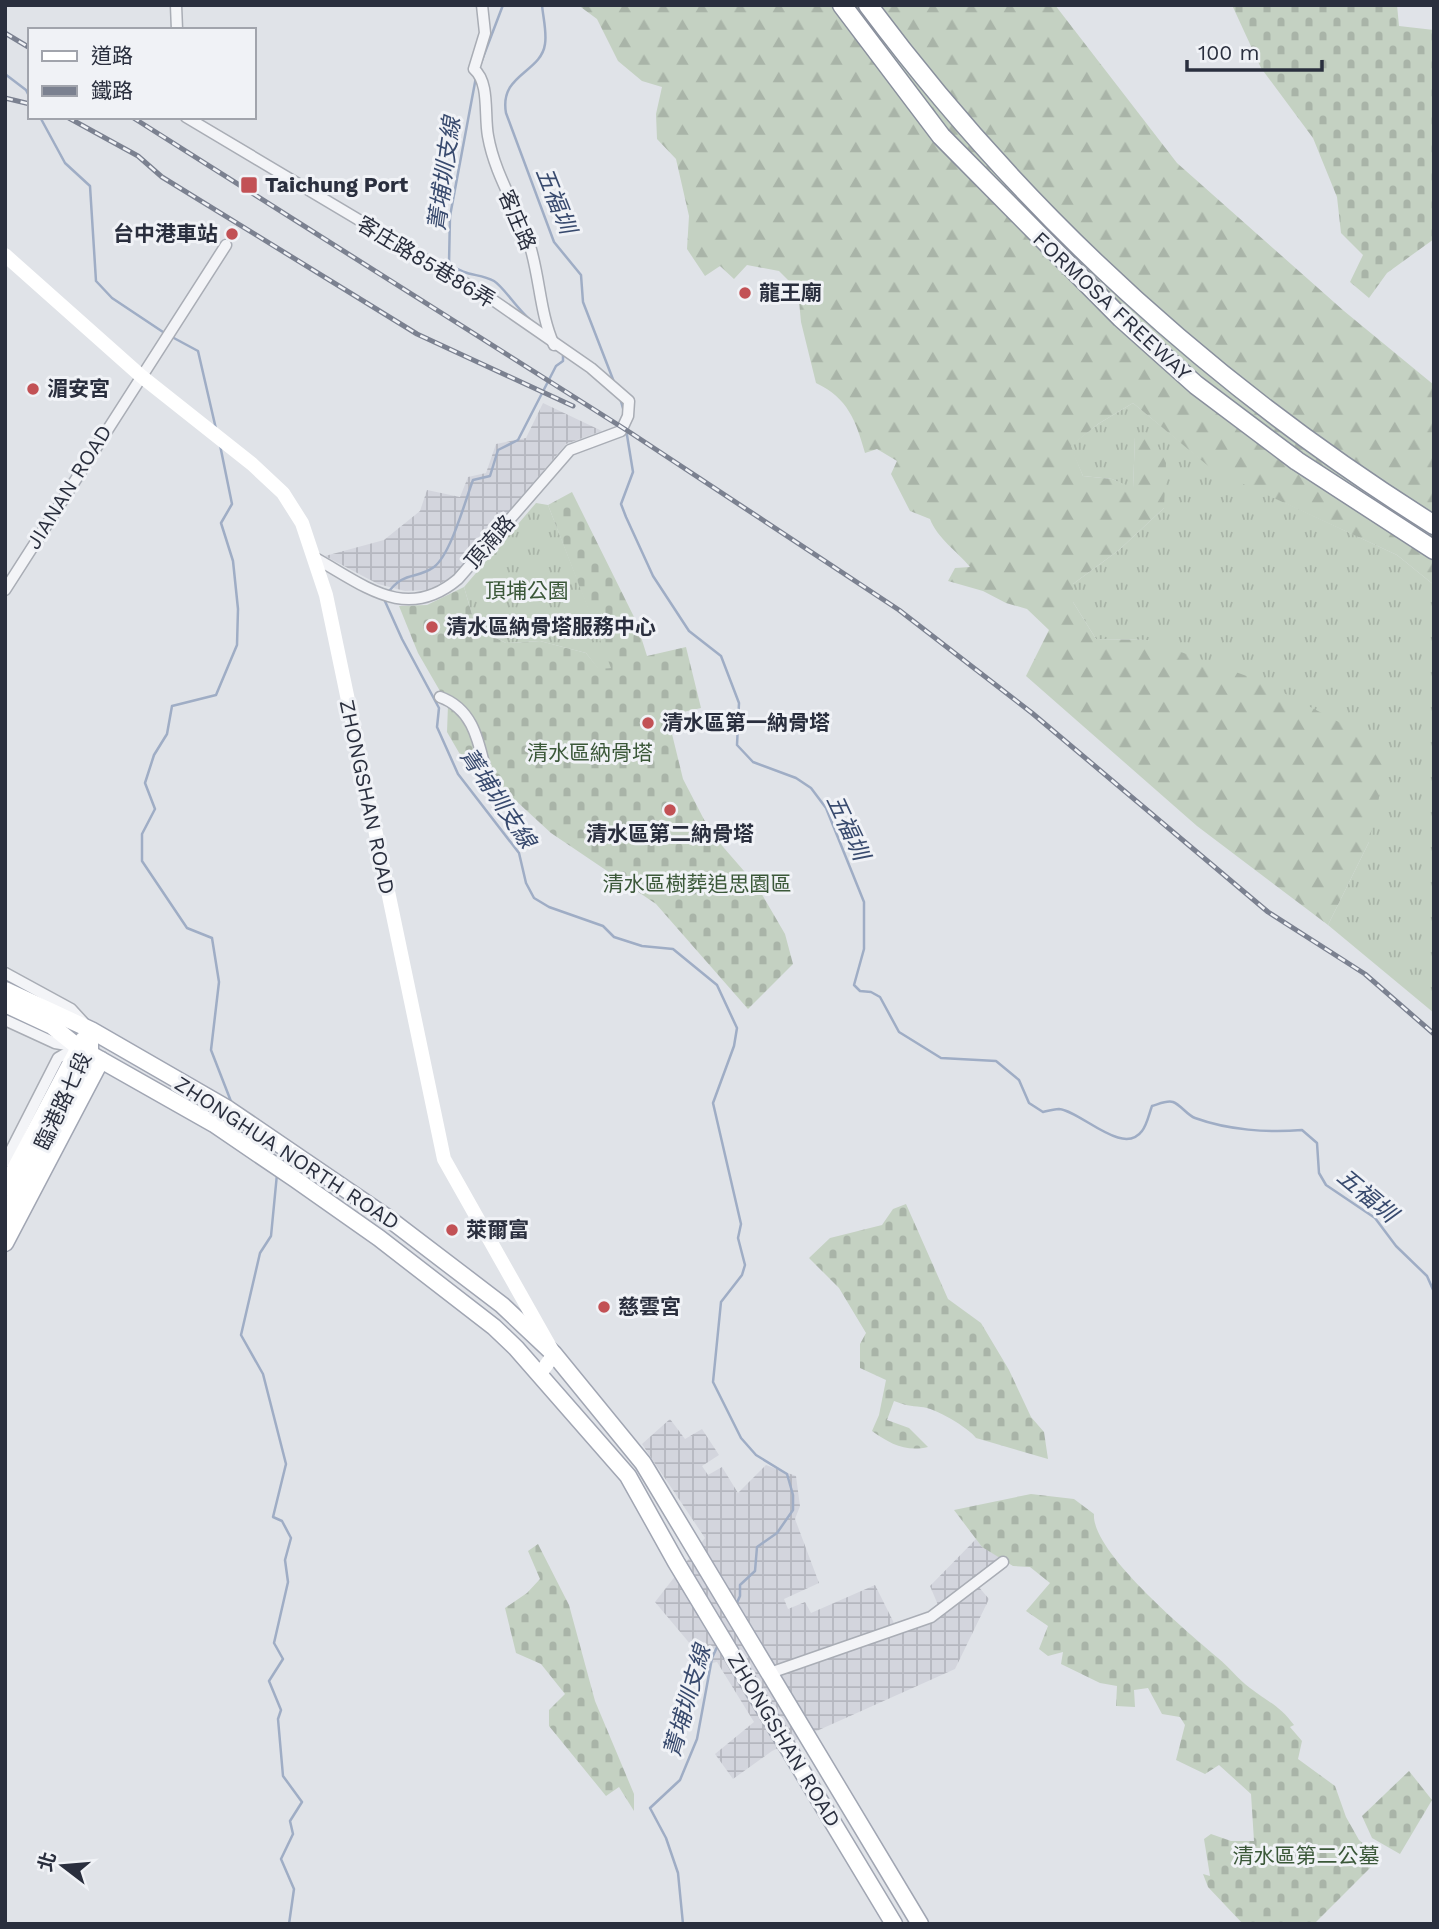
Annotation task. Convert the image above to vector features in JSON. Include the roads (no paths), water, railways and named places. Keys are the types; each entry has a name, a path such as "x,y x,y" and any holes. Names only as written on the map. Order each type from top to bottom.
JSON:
{"highway":[{"name":"FORMOSA FREEWAY","path":"842,5 941,136 1121,318 1196,385 1287,454 1434,550"},
{"name":"FORMOSA FREEWAY","path":"868,5 969,132 1054,223 1138,303 1226,378 1376,489 1434,526"}],"main road":[{"path":"5,990 91,1030"},
{"path":"5,1004 52,1026 90,1053"},
{"name":"ZHONGHUA NORTH ROAD","path":"91,1030 228,1109 387,1218 502,1305 554,1354"},
{"name":"臨港路七段","path":"5,1243 90,1053 91,1030"},
{"name":"ZHONGHUA NORTH ROAD","path":"90,1053 214,1124 379,1238 494,1327 540,1374"},
{"name":"臨港路七段","path":"5,1188 90,1053"},
{"name":"臨港路七段","path":"5,1217 90,1053"},
{"name":"ZHONGSHAN ROAD","path":"554,1354 643,1463 920,1924"},
{"name":"ZHONGSHAN ROAD","path":"540,1374 628,1476 676,1562 894,1924"}],"street":[{"path":"176,5 177,28"},
{"name":"客庄路","path":"482,5 485,33 474,69 484,86 488,136 498,175 529,243 540,282 545,326 554,346"},
{"name":"客庄路85巷86弄","path":"189,119 467,284 554,346"},
{"name":"JIANAN ROAD","path":"5,590 226,246"},
{"path":"5,255 70,314"},
{"path":"5,268 70,314"},
{"name":"ZHONGSHAN ROAD","path":"70,314 141,376 252,464 283,493 302,523 326,595 444,1159 456,1185 554,1354"},
{"name":"頂湳路","path":"315,558 393,600 441,594 458,579 570,450 621,431 628,416 629,401 591,369 554,346"},
{"path":"440,697 452,701 471,719 488,780"},
{"name":"ZHONGHUA NORTH ROAD","path":"5,972 71,1009 91,1030"},
{"name":"ZHONGHUA NORTH ROAD","path":"5,1020 55,1043 90,1053"},
{"path":"5,1162 58,1058 90,1053"},
{"path":"540,1374 554,1354"},
{"path":"770,1673 931,1616 1003,1562"}],"waterway":[{"name":"菁埔圳支線","path":"479,68 503,5"},
{"name":"五福圳","path":"542,5 546,35 542,54 509,90 506,113 554,242 581,275 583,302 614,382"},
{"path":"5,74 28,94"},
{"name":"菁埔圳支線","path":"476,77 450,216 449,264 494,281 532,321"},
{"path":"41,119 65,163 90,186 96,281 112,298 166,334"},
{"path":"172,337 198,351 216,429"},
{"name":"菁埔圳支線","path":"387,594 399,581 428,571 440,560 452,539 473,480 490,476 498,450 518,440 556,366 563,361 563,353"},
{"name":"五福圳","path":"620,398 624,412"},
{"name":"五福圳","path":"626,429 633,472 621,504 653,576 689,631 721,656 739,703 737,745 753,762 796,778 811,788 826,808 864,902 864,949 854,985 860,991 871,992 880,997 899,1032 941,1058 996,1061 1019,1080 1029,1103 1043,1112 1059,1109 1068,1112 1113,1136 1134,1138 1144,1129 1152,1106 1168,1102 1176,1103 1195,1118 1234,1128 1262,1131 1302,1130 1317,1143 1319,1173 1326,1185 1375,1218 1396,1246 1427,1276 1434,1292"},
{"path":"220,445 232,504 221,523 233,561 238,609 237,645 216,695 172,706 167,734 154,755 145,783 155,809 142,834 142,861 187,928 212,938 219,982 211,1050 232,1104"},
{"name":"菁埔圳支線","path":"384,599 439,708 437,727 458,774 519,853 526,883 534,898 549,907 603,926 614,937 642,946 673,949 717,985 737,1028 734,1046 713,1103 741,1224 738,1238 745,1265 742,1275 721,1302 713,1382 741,1438 756,1455 787,1474 793,1495 793,1510 777,1533 757,1547 755,1571 740,1585 740,1596 735,1607"},
{"path":"277,1174 271,1236 260,1253 241,1335 263,1374 286,1464 273,1517 282,1521 291,1538 285,1560 288,1582 274,1643 283,1659 269,1681 281,1710 278,1719 283,1776 302,1802 290,1821 293,1834 281,1859 294,1889 289,1924"},
{"name":"菁埔圳支線","path":"683,1924 678,1873 666,1838 650,1808 680,1780 697,1739 712,1658 718,1645"}],"railway":[{"path":"5,33 28,47"},
{"path":"5,98 28,104"},
{"path":"71,119 138,156 162,177 417,334 573,406"},
{"path":"135,119 631,433 899,610 1032,713 1268,912 1365,974 1434,1034"}],"place":[{"name":"Taichung Port","path":"249,185"},
{"name":"台中港車站","path":"232,234"},
{"name":"龍王廟","path":"745,293"},
{"name":"湄安宮","path":"33,389"},
{"name":"清水區納骨塔服務中心","path":"432,627"},
{"name":"清水區第一納骨塔","path":"648,723"},
{"name":"清水區第二納骨塔","path":"670,810"},
{"name":"萊爾富","path":"452,1230"},
{"name":"慈雲宮","path":"604,1307"}],"park label":[{"name":"頂埔公園","path":"527,591"},
{"name":"清水區納骨塔","path":"590,753"},
{"name":"清水區樹葬追思園區","path":"697,884"},
{"name":"清水區第二公墓","path":"1306,1856"}]}
